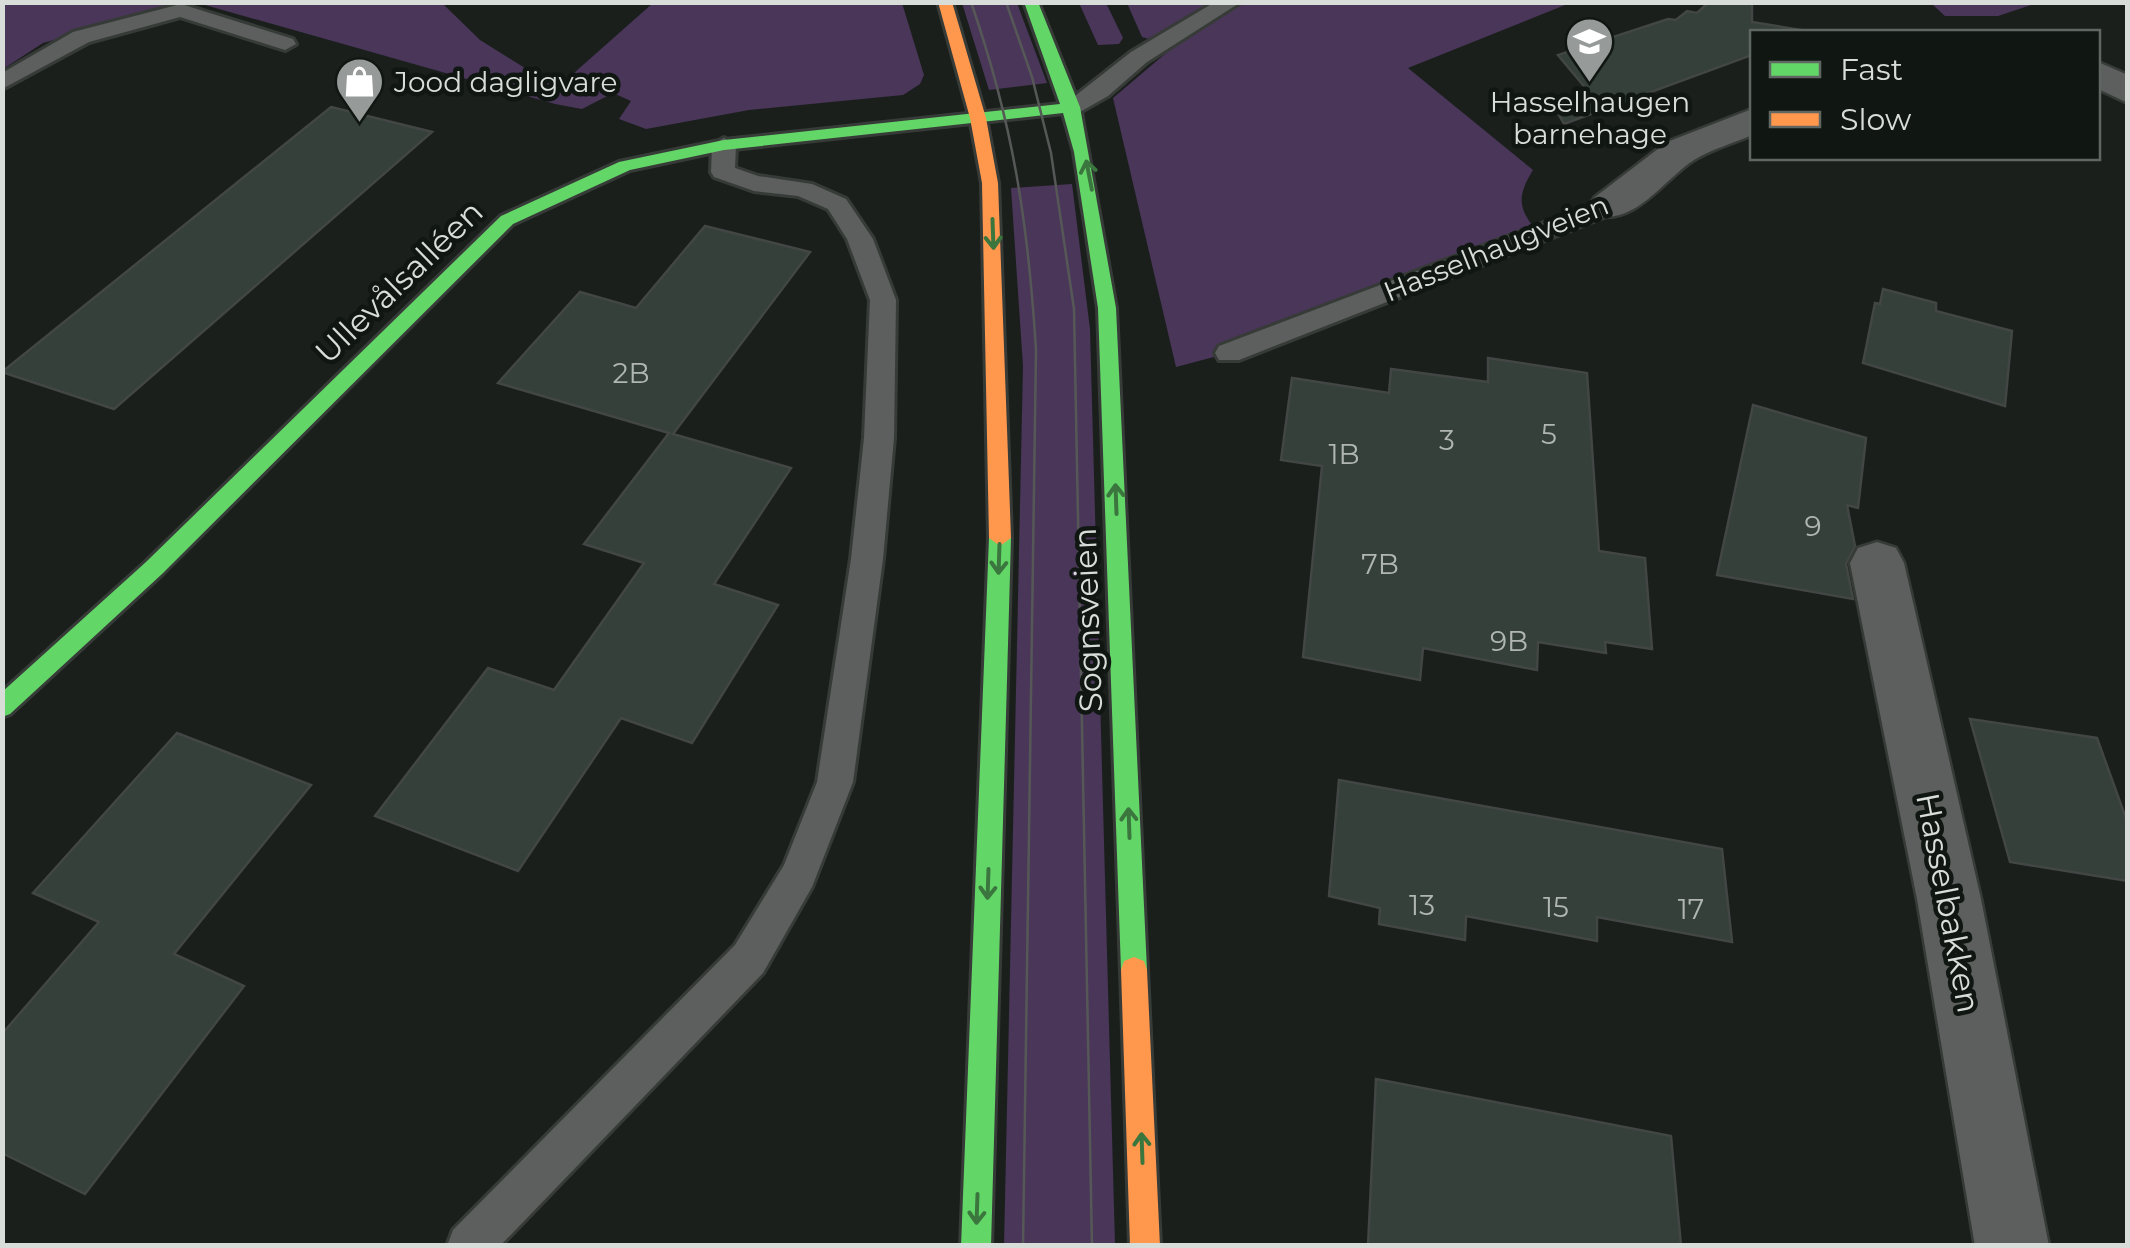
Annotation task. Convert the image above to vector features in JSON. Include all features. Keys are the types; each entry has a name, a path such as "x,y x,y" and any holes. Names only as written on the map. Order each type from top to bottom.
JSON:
{"main road":[{"path":"945,2 978,118 990,183 1000,525 976,1246"},
{"name":"Sognsveien","path":"1031,2 1072,107 1089,174 1109,339 1145,1246"},
{"name":"Ullevålsalléen","path":"2,707 154,568 507,220 625,166 724,145 1072,107"}],"street":[{"path":"2100,74 2128,92"},
{"name":"Hasselhaugveien","path":"1610,206 1682,151 1750,122"},
{"name":"Hasselbakken","path":"1877,563 1949,899 2012,1246"}],"lane":[{"path":"1072,107 1100,91 1139,58 1232,2"},
{"path":"2,82 48,52 81,37 181,10 285,44"},
{"path":"469,1246 748,959 799,875 836,782 880,438 883,300 860,239 837,204 803,189 754,183 723,172 724,145"},
{"name":"Hasselhaugveien","path":"1229,353 1610,206"}],"shaded area":[{"path":"3,3 189,3 43,43 3,69"},
{"path":"198,3 442,3 480,40 557,88 653,3 902,3 924,75 920,84 903,95 749,110 646,129 619,119 631,101 613,93 582,109 555,104"},
{"path":"962,3 1017,3 1047,83 989,90"},
{"path":"1079,3 1106,3 1123,38 1119,44 1098,45"},
{"path":"1127,3 1214,3 1149,39 1142,37"},
{"path":"1242,3 1570,3 1408,68 1533,170 1522,200 1535,229 1229,353 1176,367 1113,98 1179,42"},
{"path":"1931,3 2037,3 1998,16 1945,16"},
{"path":"1072,184 1090,329 1115,1245 1004,1246 1023,366 1011,188"}],"building":[{"path":"1752,2 1752,22 1801,30 1750,30 1750,56 1564,124 1559,115 1588,91 1558,55 1668,19 1676,20 1687,11 1697,13 1708,3"},
{"path":"331,107 432,132 114,409 2,372"},
{"path":"705,226 810,252 673,434 791,468 714,584 778,605 692,743 621,718 518,871 375,816 488,668 554,690 644,563 584,544 669,433 498,383 580,292 636,308"},
{"path":"1883,289 1936,303 1936,311 2012,331 2005,406 1863,363 1875,303 1880,304"},
{"path":"1488,358 1587,373 1599,551 1645,558 1652,649 1605,642 1606,653 1538,642 1537,670 1423,648 1420,680 1303,657 1322,466 1281,460 1292,378 1389,393 1391,369 1488,382"},
{"path":"1753,405 1866,438 1858,508 1847,505 1855,546 1846,564 1853,599 1717,575"},
{"path":"1970,719 2097,738 2128,824 2128,881 2010,862"},
{"path":"177,733 311,785 174,954 244,986 85,1194 2,1153 2,1034 99,922 33,893"},
{"path":"1339,780 1722,849 1732,942 1597,917 1597,941 1466,916 1465,940 1379,924 1380,908 1329,896"},
{"path":"1376,1079 1671,1136 1681,1246 1368,1246"}],"tram line":[{"path":"971,2 998,90 1016,173 1036,350 1023,1246"},
{"path":"1006,2 1032,77 1051,153 1074,309 1092,1246"}],"traffic: fast":[{"path":"1031,2 1060,76 1082,152 1107,308 1134,970"},
{"path":"2,707 154,568 507,220 625,166 724,145 1072,107"},
{"path":"976,1246 1000,538"}],"traffic: slow":[{"path":"945,2 978,118 990,183 1000,538"},
{"path":"1134,970 1145,1246"}],"place":[{"name":"Hasselhaugen barnehage","path":"1590,84"},
{"name":"Jood dagligvare","path":"359,124"}]}
